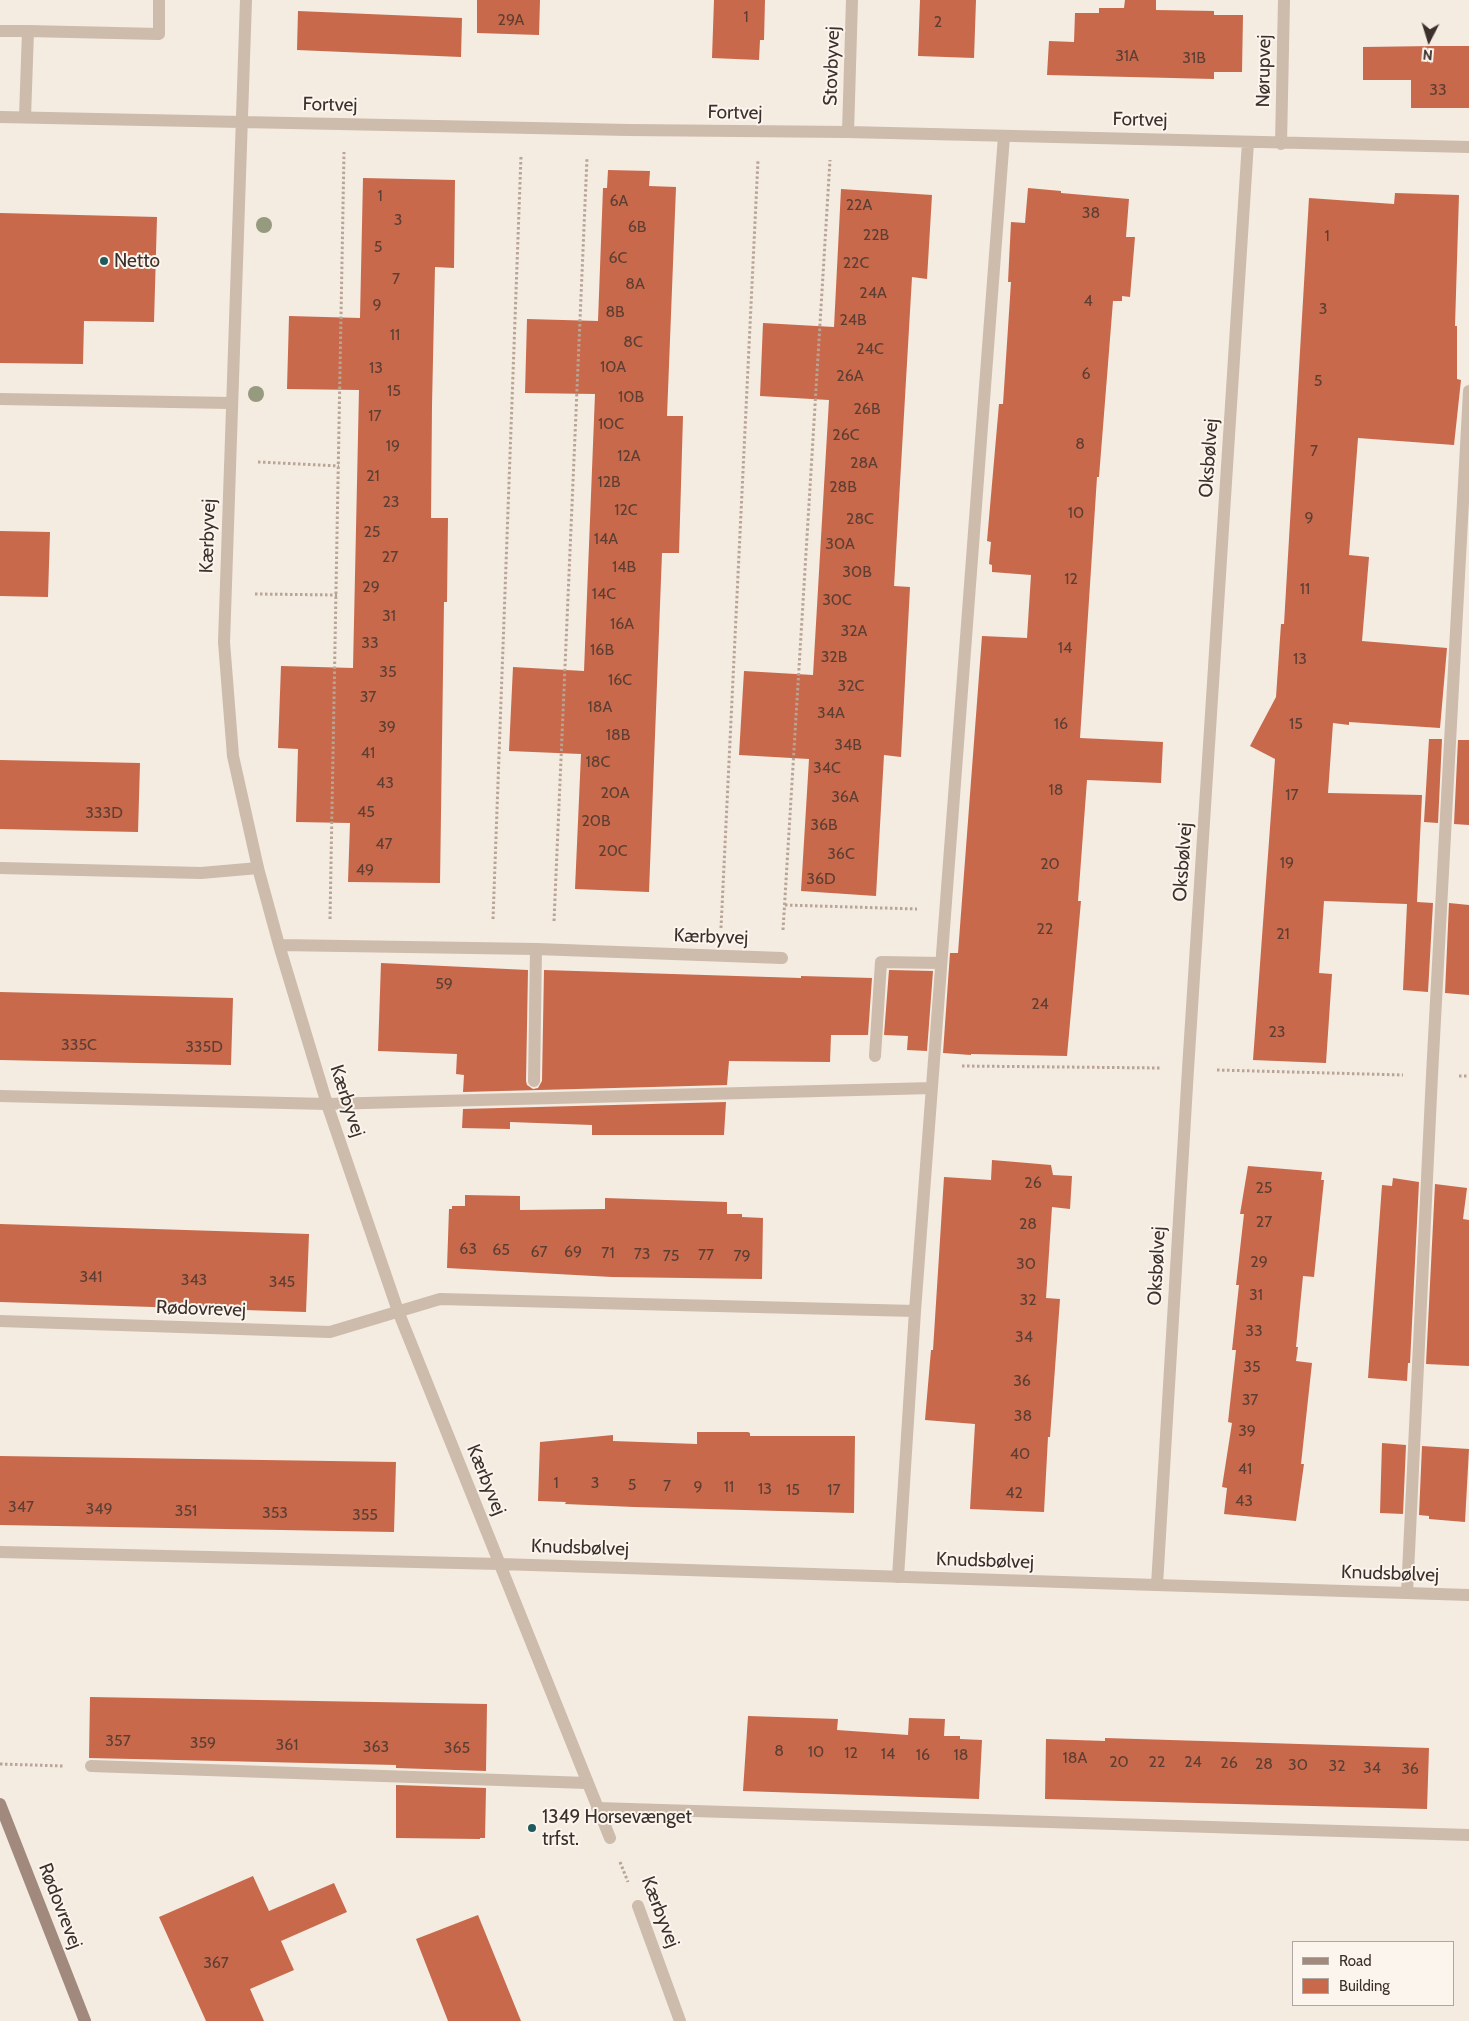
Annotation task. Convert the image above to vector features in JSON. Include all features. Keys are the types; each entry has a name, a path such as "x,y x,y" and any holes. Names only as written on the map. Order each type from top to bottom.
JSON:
{"street":[{"path":"0,31 159,34 159,0"},
{"name":"Kærbyvej","path":"246,0 224,642 233,756 258,868 279,945 327,1104 398,1311 610,1838"},
{"name":"Stovbyvej","path":"848,132 852,0"},
{"name":"Nørupvej","path":"1281,144 1284,0"},
{"path":"25,117 28,31"},
{"name":"Fortvej","path":"0,117 588,130 848,132 1281,144 1469,147"},
{"path":"898,1577 915,1311 1004,136"},
{"name":"Oksbølvej","path":"1157,1585 1186,1092 1248,142"},
{"path":"1407,1593 1432,1075 1469,391"},
{"path":"0,399 232,403"},
{"path":"0,868 201,873 258,868"},
{"name":"Kærbyvej","path":"279,945 536,949 782,958"},
{"path":"534,1081 536,949"},
{"path":"875,1056 881,962 941,963"},
{"path":"0,1096 327,1104 932,1088"},
{"name":"Rødovrevej","path":"0,1321 330,1332 440,1299 915,1311"},
{"name":"Knudsbølvej","path":"0,1552 500,1564 1469,1595"},
{"path":"91,1766 587,1783"},
{"name":"Rødovrevej","path":"0,1804 85,2021"},
{"path":"597,1808 1469,1835"},
{"name":"Kærbyvej","path":"638,1906 680,2021"}],"path":[{"path":"329,945 337,595 344,124"},
{"path":"492,948 522,128"},
{"path":"552,950 588,130"},
{"path":"719,956 760,131"},
{"path":"782,958 832,133"},
{"path":"230,460 339,466"},
{"path":"225,594 337,595"},
{"path":"785,905 946,910"},
{"path":"0,1764 91,1766"},
{"name":"Kærbyvej","path":"610,1838 638,1906"}],"building":[{"path":"477,0 540,0 539,35 477,33"},
{"path":"714,0 765,0 764,40 760,40 759,60 712,58"},
{"path":"920,0 976,0 974,58 918,56"},
{"path":"1125,0 1156,0 1156,10 1214,11 1214,15 1243,15 1242,72 1214,72 1214,79 1047,75 1049,41 1074,42 1075,13 1099,13 1099,8 1124,8"},
{"path":"298,11 462,18 461,57 297,50"},
{"path":"1469,46 1469,108 1411,108 1411,80 1363,80 1363,47"},
{"path":"608,170 650,171 649,186 676,187 667,416 683,416 679,553 662,553 649,892 575,889 581,754 509,751 513,667 584,671 595,394 525,393 527,319 598,321 603,188 607,188"},
{"path":"363,178 455,180 454,268 435,267 432,405 431,518 448,518 447,602 444,602 440,883 348,882 350,823 296,822 298,749 278,748 281,666 353,668 359,390 287,389 289,316 360,318"},
{"path":"1028,188 1129,199 1126,237 1135,237 1130,297 1122,296 1122,301 1113,301 1099,477 1097,477 1080,738 1163,742 1161,783 1087,780 1078,901 1081,901 1067,1056 943,1053 950,953 958,953 982,636 1027,638 1031,575 992,572 992,565 989,564 991,542 987,541 999,404 1003,404 1011,282 1008,282 1011,222 1025,223"},
{"path":"841,189 932,195 927,279 912,277 894,586 910,587 901,757 884,755 876,896 801,891 809,759 739,755 744,671 813,675 829,400 760,396 763,323 834,327"},
{"path":"1395,193 1459,195 1455,326 1457,326 1457,379 1461,380 1454,445 1358,438 1349,555 1369,557 1362,641 1447,648 1440,728 1349,722 1349,725 1333,723 1328,793 1422,795 1417,902 1433,903 1428,992 1403,990 1407,904 1324,901 1319,973 1332,974 1326,1063 1253,1060 1275,759 1250,746 1276,697 1281,624 1284,624 1309,198 1394,204"},
{"path":"0,213 157,217 154,322 84,321 83,364 0,363"},
{"path":"0,531 50,532 48,597 0,596"},
{"path":"1429,739 1442,739 1438,823 1424,822"},
{"path":"1458,740 1469,740 1469,825 1454,824"},
{"path":"0,760 140,763 138,832 0,829"},
{"path":"1449,903 1469,905 1469,995 1445,993"},
{"path":"381,963 528,970 526,1081 527,1085 533,1089 538,1088 542,1081 544,970 801,978 801,976 872,978 868,1035 831,1035 830,1062 729,1061 727,1085 463,1092 464,1075 456,1074 457,1054 378,1051"},
{"path":"889,970 933,971 927,1051 907,1050 908,1036 884,1035"},
{"path":"0,992 233,998 231,1065 0,1060"},
{"path":"726,1102 724,1135 592,1135 592,1125 510,1122 510,1129 462,1128 463,1109"},
{"path":"992,1160 1051,1165 1053,1175 1072,1176 1070,1209 1052,1207 1046,1298 1060,1299 1050,1437 1048,1437 1044,1512 970,1509 975,1424 925,1420 931,1350 933,1350 944,1177 991,1180"},
{"path":"1248,1166 1322,1172 1321,1180 1324,1180 1314,1277 1303,1276 1296,1347 1298,1347 1296,1361 1312,1363 1301,1464 1304,1464 1296,1521 1224,1514 1227,1488 1222,1487 1232,1423 1228,1422 1236,1350 1232,1350 1239,1285 1236,1285 1244,1214 1240,1214"},
{"path":"1393,1178 1419,1182 1410,1363 1408,1363 1407,1381 1368,1378 1382,1185 1392,1186"},
{"path":"1435,1184 1467,1188 1463,1219 1469,1220 1469,1366 1426,1364"},
{"path":"465,1195 520,1196 520,1210 605,1209 605,1198 727,1202 727,1214 742,1214 742,1217 763,1218 762,1279 612,1277 447,1268 449,1209 452,1209 452,1206 465,1206"},
{"path":"0,1224 309,1234 306,1312 0,1302"},
{"path":"697,1432 748,1432 750,1436 855,1436 854,1513 634,1507 538,1501 540,1442 613,1435 613,1441 697,1444"},
{"path":"1382,1443 1406,1445 1403,1514 1380,1513"},
{"path":"1422,1446 1469,1449 1465,1522 1429,1519 1429,1516 1419,1515"},
{"path":"0,1456 396,1462 394,1532 0,1525"},
{"path":"90,1697 487,1704 486,1771 396,1768 396,1765 89,1758"},
{"path":"748,1716 838,1719 837,1730 908,1735 909,1718 945,1719 944,1736 960,1736 960,1739 982,1740 979,1799 743,1791"},
{"path":"1105,1738 1429,1748 1427,1809 1045,1799 1046,1739 1105,1741"},
{"path":"396,1785 486,1788 485,1838 396,1838"},
{"path":"253,1876 269,1911 334,1883 347,1912 281,1941 294,1970 250,1989 264,2021 206,2021 159,1917"},
{"path":"478,1915 521,2021 448,2021 416,1939"}],"place":[{"name":"Netto","path":"104,261"},
{"name":"1349 Horsevænget trfst.","path":"532,1828"}]}
